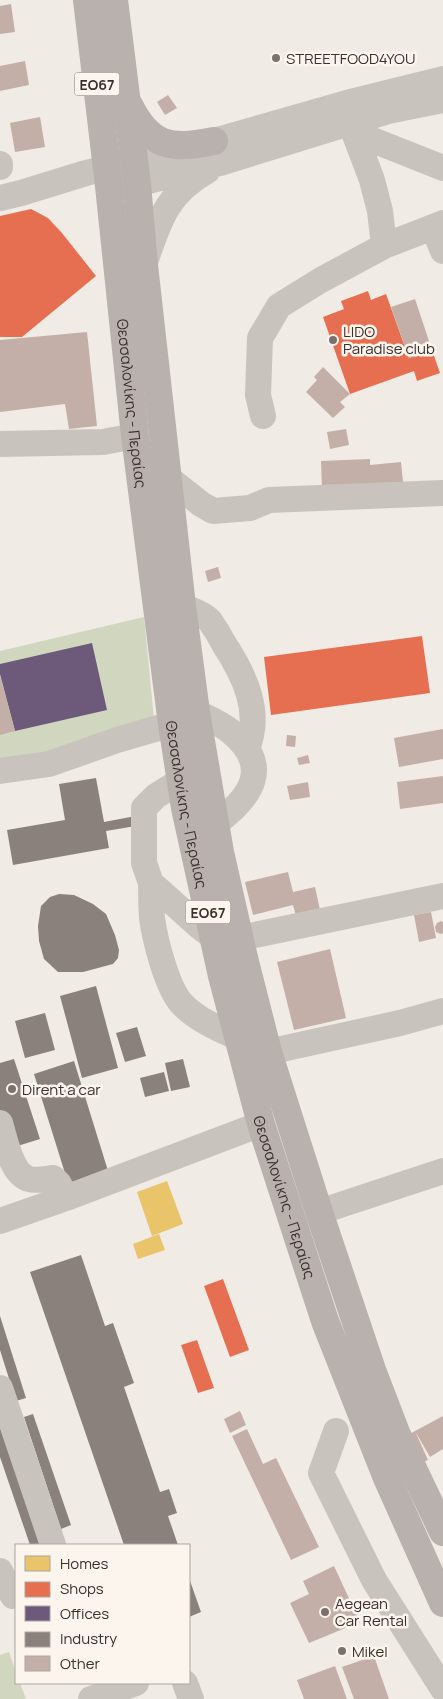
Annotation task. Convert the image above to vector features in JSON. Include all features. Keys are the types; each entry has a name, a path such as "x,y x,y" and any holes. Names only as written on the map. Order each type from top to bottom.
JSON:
{"main road":[{"name":"Θεσσαλονίκης - Περαίας","path":"87,0 108,177 135,436 180,782 227,938 268,1052 369,1361 394,1427 443,1532"},
{"name":"Θεσσαλονίκης - Περαίας","path":"114,0 136,172 144,264 182,606 196,712 215,824 238,1038 261,1124 307,1269 336,1351 387,1478 443,1604"},
{"path":"127,100 138,122 148,134 162,142 217,152"}],"street":[{"path":"144,264 159,221 166,208 177,193 195,178 217,152 354,101 443,79"},
{"path":"11,195 136,172 350,122 388,111 443,100"},
{"path":"350,122 370,139 443,168"},
{"path":"350,122 372,180 380,211 384,246"},
{"path":"263,416 258,395 260,338 279,306 321,280 384,246 440,234"},
{"path":"0,444 103,442 135,436"},
{"path":"168,478 213,511 250,508 269,500 443,493"},
{"path":"182,606 209,619 243,675 251,699 253,726 252,738 247,749"},
{"path":"196,712 230,731 252,755 255,766 249,790 229,814 215,824"},
{"path":"0,771 49,764 172,724"},
{"path":"180,782 156,796 144,808 144,863 151,883 152,918 158,947 173,993 182,1005 198,1018 238,1038"},
{"path":"151,883 200,927 227,938 443,896"},
{"path":"268,1052 443,1012"},
{"path":"0,1123 12,1161 22,1176 31,1180 53,1178 60,1184 66,1198"},
{"path":"0,1221 261,1124"},
{"path":"319,1212 443,1171"},
{"path":"0,1388 53,1544"},
{"path":"336,1431 321,1473 374,1580 443,1689"},
{"path":"0,1571 13,1596"},
{"path":"185,1684 191,1699"},
{"path":"98,1692 132,1689"}],"green space":[{"path":"144,617 154,719 49,754 0,761 0,651"},
{"path":"9,1652 15,1670 15,1684 20,1684 26,1699 0,1699 0,1655"}],"building: Homes":[{"path":"167,1181 183,1224 152,1236 137,1192"},
{"path":"159,1234 165,1250 138,1259 133,1244"}],"building: Shops":[{"path":"31,209 48,218 96,276 22,337 0,337 0,216"},
{"path":"368,291 371,300 386,294 409,358 432,350 440,373 417,381 414,371 350,394 323,317 344,309 341,301"},
{"path":"422,636 430,693 271,715 264,657"},
{"path":"223,1279 249,1350 230,1357 204,1286"},
{"path":"197,1340 214,1388 198,1393 181,1345"}],"building: Offices":[{"path":"92,643 107,710 15,731 0,674 0,664"}],"building: Industry":[{"path":"96,778 104,822 141,815 142,825 106,831 109,848 13,865 7,830 65,820 59,784"},
{"path":"59,894 74,895 93,904 106,914 119,950 118,958 113,964 83,972 58,972 44,959 39,941 38,926 41,906 50,897"},
{"path":"96,986 118,1068 82,1078 60,996"},
{"path":"45,1013 55,1050 25,1058 15,1021"},
{"path":"137,1027 146,1056 125,1062 116,1033"},
{"name":"Dirent a car","path":"14,1059 40,1139 11,1148 0,1114 0,1063"},
{"path":"183,1059 190,1087 171,1091 165,1063"},
{"path":"74,1061 109,1174 69,1186 34,1074"},
{"path":"164,1072 169,1091 145,1097 140,1078"},
{"path":"81,1255 105,1326 113,1323 134,1383 124,1387 160,1492 169,1489 177,1513 168,1516 178,1544 124,1544 30,1272"},
{"path":"0,1316 26,1398 16,1401 0,1350"},
{"path":"33,1414 71,1525 61,1529 24,1417"},
{"path":"0,1426 41,1544 30,1544 0,1457"},
{"path":"190,1581 201,1612 190,1617"}],"building: Other":[{"path":"11,4 15,32 0,34 0,6"},
{"path":"25,61 29,85 0,91 0,66"},
{"path":"168,95 177,108 165,115 157,102"},
{"path":"40,117 45,147 15,152 10,123"},
{"path":"415,299 432,350 409,358 391,307"},
{"path":"87,332 97,426 69,429 65,404 0,412 0,340"},
{"path":"323,367 350,394 340,402 345,407 333,418 306,392 317,380 314,377"},
{"path":"346,429 349,445 330,449 327,432"},
{"path":"370,459 370,465 401,462 404,491 322,489 321,461"},
{"path":"218,567 221,578 208,582 205,571"},
{"path":"0,676 15,731 0,735"},
{"path":"443,729 443,759 399,767 394,738"},
{"path":"287,735 296,736 295,747 286,746"},
{"path":"308,755 310,763 299,765 297,758"},
{"path":"443,776 443,803 400,809 397,782"},
{"path":"308,782 310,797 290,800 287,786"},
{"path":"288,872 293,892 315,887 320,910 296,916 293,905 253,915 245,882"},
{"path":"431,912 436,938 419,942 414,915"},
{"path":"441,921 443,922 443,933 441,934 436,932 435,927"},
{"path":"330,949 346,1018 294,1030 277,962"},
{"path":"240,1411 246,1425 230,1433 224,1419"},
{"path":"443,1416 443,1449 430,1457 415,1431"},
{"path":"247,1429 263,1464 276,1458 319,1547 291,1560 232,1436"},
{"path":"415,1431 428,1460 418,1464 406,1436"},
{"name":"Aegean Car Rental","path":"334,1566 360,1622 309,1643 290,1603 309,1594 303,1581"},
{"path":"374,1656 389,1699 354,1699 342,1667"},
{"path":"335,1666 347,1699 304,1699 297,1680"}],"place":[{"name":"STREETFOOD4YOU","path":"276,58"},
{"name":"LIDO Paradise club","path":"333,340"},
{"name":"Dirent a car","path":"12,1089"},
{"name":"Aegean Car Rental","path":"325,1612"},
{"name":"Mikel","path":"342,1651"}]}
